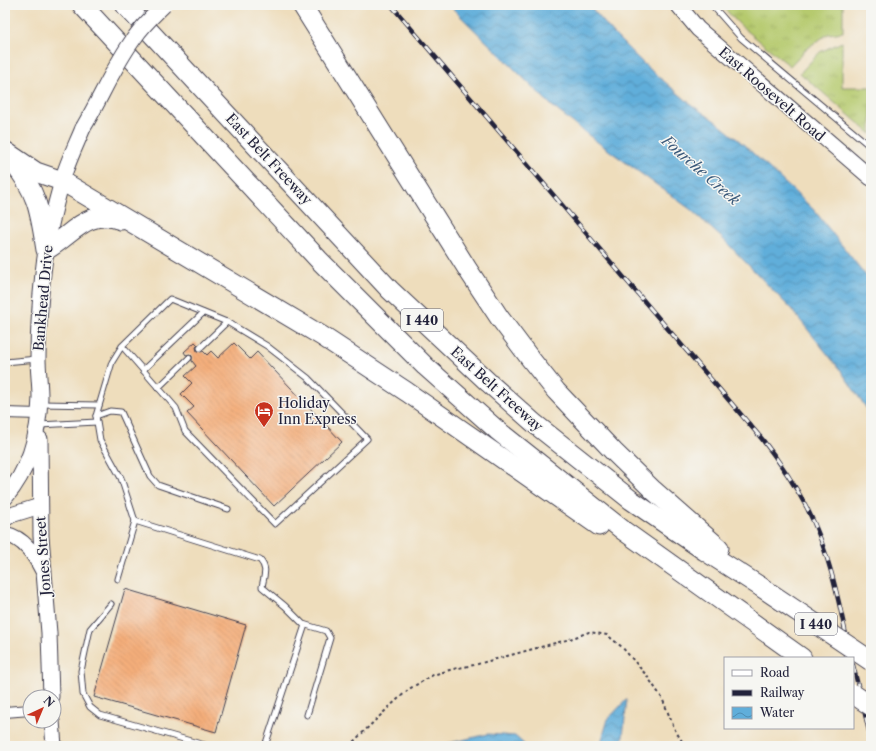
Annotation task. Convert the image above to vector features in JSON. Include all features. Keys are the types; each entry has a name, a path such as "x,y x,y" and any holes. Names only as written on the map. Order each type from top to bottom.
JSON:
{"highway":[{"name":"East Belt Freeway","path":"82,5 319,260 426,366 497,430 566,486 691,580 801,657"},
{"name":"East Belt Freeway","path":"126,5 390,290 535,424 631,500 871,661"},
{"path":"302,5 468,270 499,317 547,380 625,463 761,587"},
{"path":"5,151 36,172 62,181 322,336 407,392 597,525 644,554 691,580"},
{"path":"5,154 24,176 35,198 40,214 46,250 57,244 80,224 90,219 112,217 135,225"},
{"path":"854,695 871,706"}],"main road":[{"name":"Bankhead Drive","path":"5,498 19,478 32,450 39,414 38,359 42,274 62,181 83,128 98,103 113,72 135,36 164,5"},
{"name":"East Roosevelt Road","path":"678,5 698,29 871,178"},
{"name":"Jones Street","path":"39,414 40,506 49,633 51,689"},
{"path":"5,506 21,503 40,506"},
{"path":"5,519 11,515 40,506"},
{"path":"5,534 22,542 44,572"},
{"path":"53,729 54,746"}],"street":[{"path":"5,413 39,414"},
{"path":"5,712 22,711"}],"lane":[{"path":"712,5 741,38 871,147"},
{"path":"118,579 135,521 121,478 100,440 96,416 112,362 122,346 170,299 227,322 267,346 308,378 367,439 275,524 185,431 176,408 122,346"},
{"path":"143,370 203,313"},
{"path":"200,348 227,322"},
{"path":"158,388 189,358"},
{"path":"5,362 38,359"},
{"path":"39,414 99,405"},
{"path":"96,416 110,411 121,412 150,476 158,485 228,508"},
{"path":"39,414 97,422"},
{"path":"135,521 260,560 265,571 262,587 305,625 326,631 330,638 307,715"},
{"path":"111,604 90,629 81,671 84,694 90,707 100,715 208,746"},
{"path":"265,746 305,625"}],"path":[{"path":"349,746 409,690 433,675 570,639 589,632 607,635 622,647 647,676 662,698 675,730 685,746"}],"green space":[{"path":"721,5 843,5 843,32 828,34 807,48 790,66 740,25"},
{"path":"842,42 842,87 871,87 871,134 800,73 820,52"}],"water":[{"name":"Fourche Creek","path":"449,5 589,5 614,34 644,64 693,106 715,121 742,143 814,210 871,282 871,415 841,371 792,310 722,238 690,209 596,141 553,107"},
{"path":"627,699 622,746 600,746 608,719"},
{"path":"488,734 515,736 526,746 437,746"}],"building":[{"name":"Holiday Inn Express","path":"195,342 198,345 196,347 197,351 203,351 207,355 211,351 218,358 234,343 250,359 257,352 342,442 274,506 187,413 194,407 181,394 192,383 185,376 196,366 192,361 192,356 190,354 186,355 184,352"},
{"path":"125,589 246,625 216,732 94,697"}],"railway":[{"path":"391,5 762,439 780,464 807,508 829,563 851,657"},
{"path":"854,669 871,739"}],"place":[{"name":"Holiday Inn Express","path":"264,428"}]}
